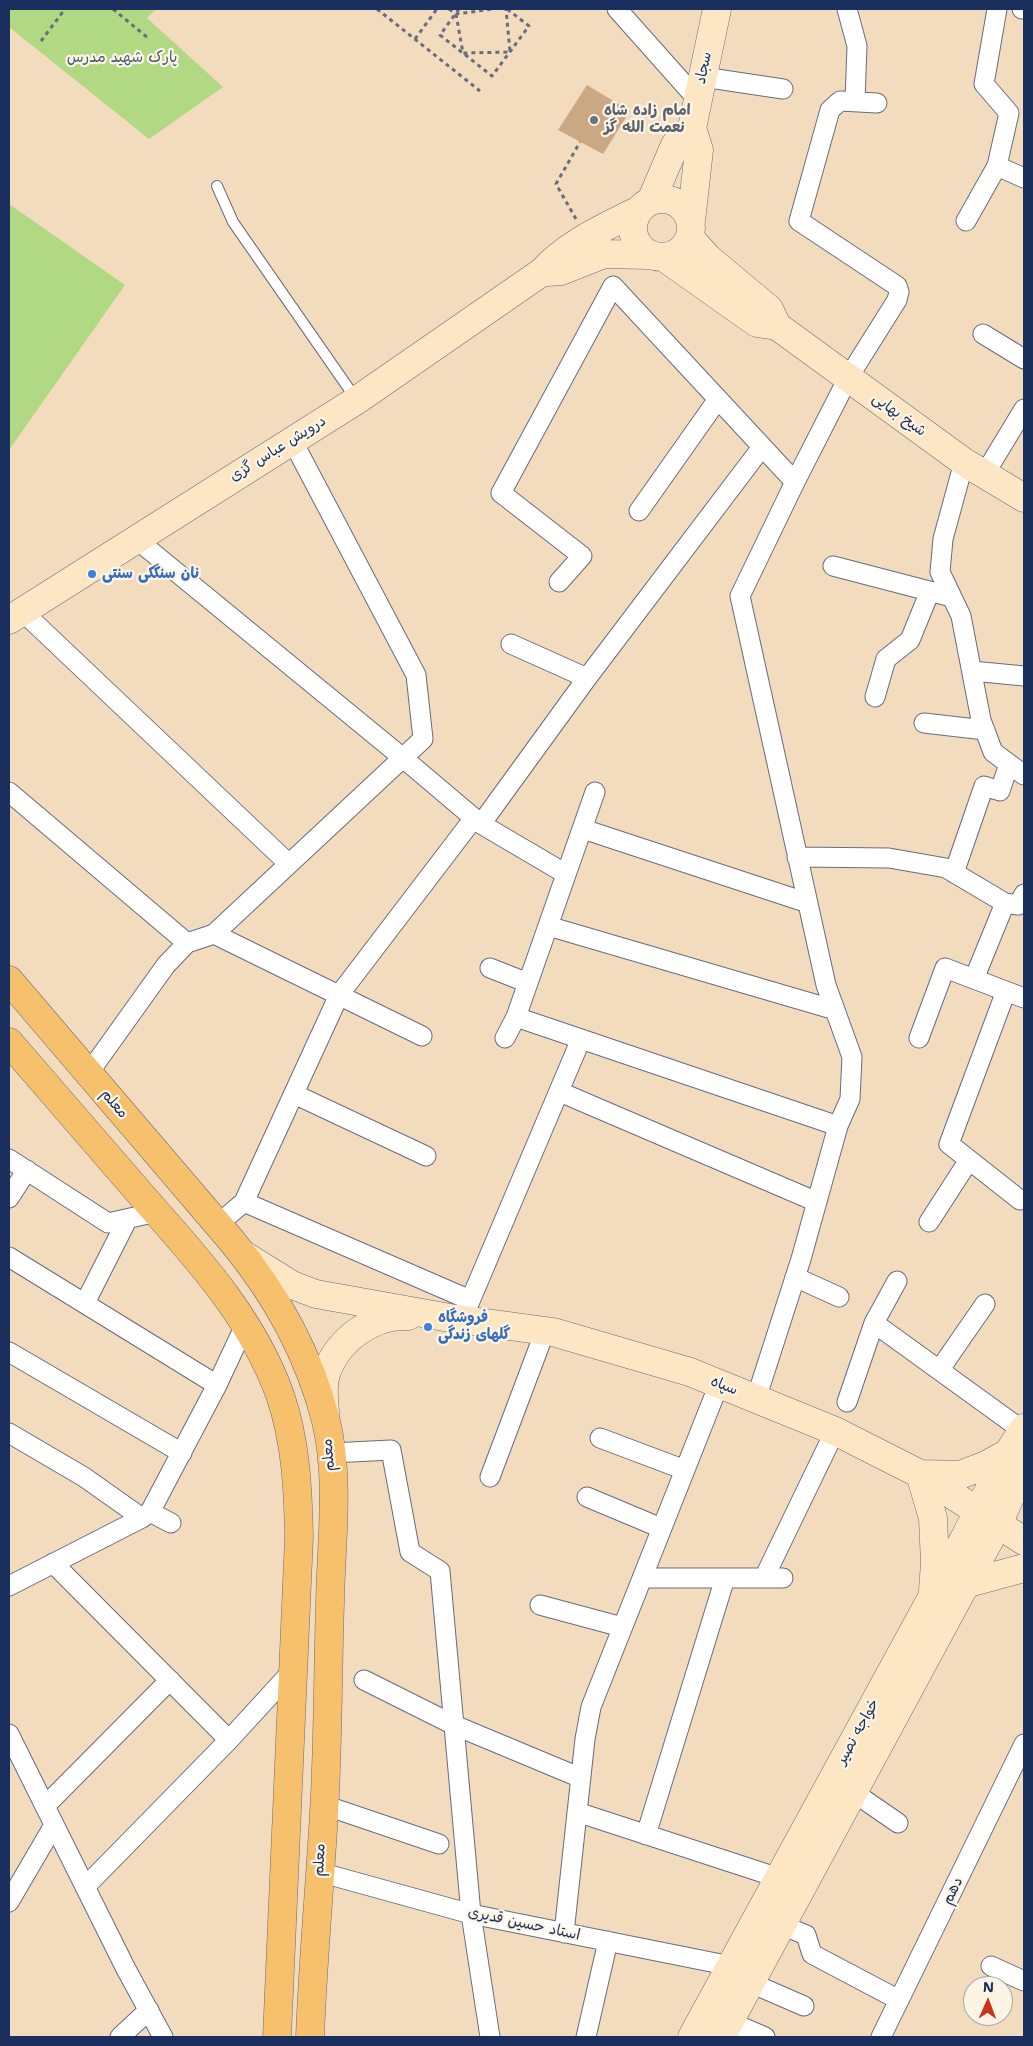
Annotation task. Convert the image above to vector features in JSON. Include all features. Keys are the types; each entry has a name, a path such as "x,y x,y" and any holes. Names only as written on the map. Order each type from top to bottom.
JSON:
{"main road":[{"name":"معلم","path":"9,980 20,1008 88,1074 244,1256 264,1282 300,1346 326,1422 330,1453 332,1507 324,1800 310,2037"},
{"path":"9,1042 201,1262 246,1323 264,1357 280,1396 296,1469 299,1537 277,2037"},
{"path":"291,1703 302,1727 301,1770 307,1783 324,1800"},
{"path":"287,1790 301,1803 303,1861 319,1869"}],"street":[{"path":"617,9 700,89 783,89"},
{"name":"سجاد","path":"691,229 699,150 692,128 717,9"},
{"path":"847,9 857,46 855,101"},
{"path":"966,221 997,166 1009,113 984,84 997,9"},
{"path":"756,1399 795,1277 838,1126 850,1099 852,1057 826,985 740,596 794,482 848,378 897,300 899,292 896,286 799,221 830,110 840,101 877,103"},
{"path":"644,206 668,199 683,206 691,229 681,252 657,256 636,244 632,227 675,145 692,128"},
{"path":"997,166 1024,178"},
{"name":"درویش عباس گزی","path":"15,615 357,400 542,272 554,259 586,237 644,206"},
{"name":"شیخ بهایی","path":"691,229 708,258 769,309 777,326"},
{"name":"درویش عباس گزی","path":"542,272 561,272 604,254 657,256"},
{"name":"شیخ بهایی","path":"657,256 757,323 777,326 974,468 1024,498"},
{"path":"559,582 582,556 501,493 613,286 794,482"},
{"path":"983,334 1024,359"},
{"path":"639,511 718,399"},
{"path":"1024,409 974,468 944,539 940,572 961,616 985,730 993,752 1024,775"},
{"path":"88,1074 166,965 187,943 214,934 403,758 422,738 416,675 292,440"},
{"path":"217,1225 244,1202 340,995 477,821 762,447"},
{"path":"136,539 477,821 566,874"},
{"path":"834,566 952,597"},
{"path":"875,697 886,659 910,640 930,591"},
{"path":"15,615 289,864"},
{"path":"511,644 587,678"},
{"path":"972,671 1024,676"},
{"path":"924,723 985,730"},
{"path":"954,873 984,786 1000,791 1009,764"},
{"path":"9,792 187,943"},
{"path":"504,1038 516,1017 595,792"},
{"path":"583,829 808,903"},
{"path":"797,856 889,858 946,868 1006,903 1018,905 1024,894"},
{"path":"974,979 1006,903"},
{"path":"548,926 835,1010"},
{"path":"214,934 422,1036"},
{"path":"490,968 528,983"},
{"path":"919,1038 945,968 1024,998"},
{"path":"1006,991 949,1144 1020,1200"},
{"path":"516,1017 838,1126"},
{"path":"461,1313 560,1092 581,1040"},
{"path":"560,1092 817,1202"},
{"path":"294,1094 426,1156"},
{"path":"9,1159 108,1223 156,1212"},
{"path":"929,1222 969,1160"},
{"path":"9,1198 27,1170"},
{"path":"244,1202 461,1313"},
{"path":"85,1303 127,1220"},
{"path":"244,1256 292,1285 316,1294 461,1313"},
{"path":"10,1260 85,1303 217,1385"},
{"path":"795,1277 839,1297"},
{"path":"847,1402 874,1323 897,1281"},
{"path":"940,1369 985,1304"},
{"path":"326,1422 323,1391 326,1374 337,1353 352,1335 373,1322 393,1315 461,1313"},
{"name":"سپاه","path":"461,1313 545,1331 690,1372 834,1431 920,1474 1024,1541"},
{"path":"9,1586 146,1515 182,1453 246,1323"},
{"path":"874,1323 1023,1429"},
{"path":"490,1477 545,1331"},
{"path":"9,1352 182,1453"},
{"path":"564,1933 581,1778 591,1707 719,1384"},
{"name":"خواجه نصیر","path":"725,2029 741,1974 779,1878 862,1751 965,1584 987,1518 1016,1460 1023,1429"},
{"path":"642,1578 773,1578 834,1431"},
{"path":"9,1433 146,1515 171,1523"},
{"path":"600,1438 685,1470"},
{"path":"330,1453 391,1450 410,1552 440,1571 471,1914 490,2037"},
{"path":"933,1596 935,1563 933,1518 920,1474 960,1474 986,1465 1016,1460"},
{"path":"587,1497 662,1528"},
{"name":"خواجه نصیر","path":"692,2037 782,1925 853,1792 862,1751 933,1596 987,1518"},
{"path":"53,1563 229,1740"},
{"path":"965,1584 1024,1568"},
{"path":"646,1835 725,1578"},
{"path":"540,1605 622,1627"},
{"path":"85,1887 229,1740 294,1669"},
{"path":"45,1806 170,1680"},
{"path":"364,1680 454,1725 581,1778"},
{"path":"9,1734 85,1887 163,2037"},
{"name":"دهم","path":"881,2037 1024,1744"},
{"path":"853,1792 898,1823"},
{"path":"324,1800 439,1844"},
{"path":"577,1812 779,1878"},
{"path":"9,1902 54,1825"},
{"name":"استاد حسین قدیری","path":"319,1869 471,1914 608,1941 741,1974 804,2006"},
{"path":"782,1925 806,1935 812,1954 899,2000"},
{"path":"587,2037 608,1941"},
{"path":"991,1966 1024,1981"},
{"path":"120,2037 149,2010"},
{"path":"725,2029 765,2037"}],"lane":[{"path":"217,186 233,222 357,400"}],"path":[{"path":"41,41 65,9"},
{"path":"113,9 148,38"},
{"path":"377,9 480,91"},
{"path":"415,39 437,9"},
{"path":"449,9 456,14 493,9"},
{"path":"459,9 440,35 492,76 529,26 507,9"},
{"path":"507,9 510,52"},
{"path":"456,14 463,53"},
{"path":"463,53 510,52"},
{"path":"580,142 556,184 586,237"}],"green space":[{"name":"پارک شهید مدرس","path":"9,9 156,9 147,18 223,87 149,139 9,27"},
{"path":"9,204 125,285 9,450"}],"building":[{"name":"امام زاده شاه نعمت الله گز","path":"587,85 630,111 603,154 558,130"}],"place":[{"name":"امام زاده شاه نعمت الله گز","path":"594,120"},
{"name":"نان سنگکی سنتی","path":"92,574"},
{"name":"فروشگاه گلهای زندگی","path":"428,1327"}]}
